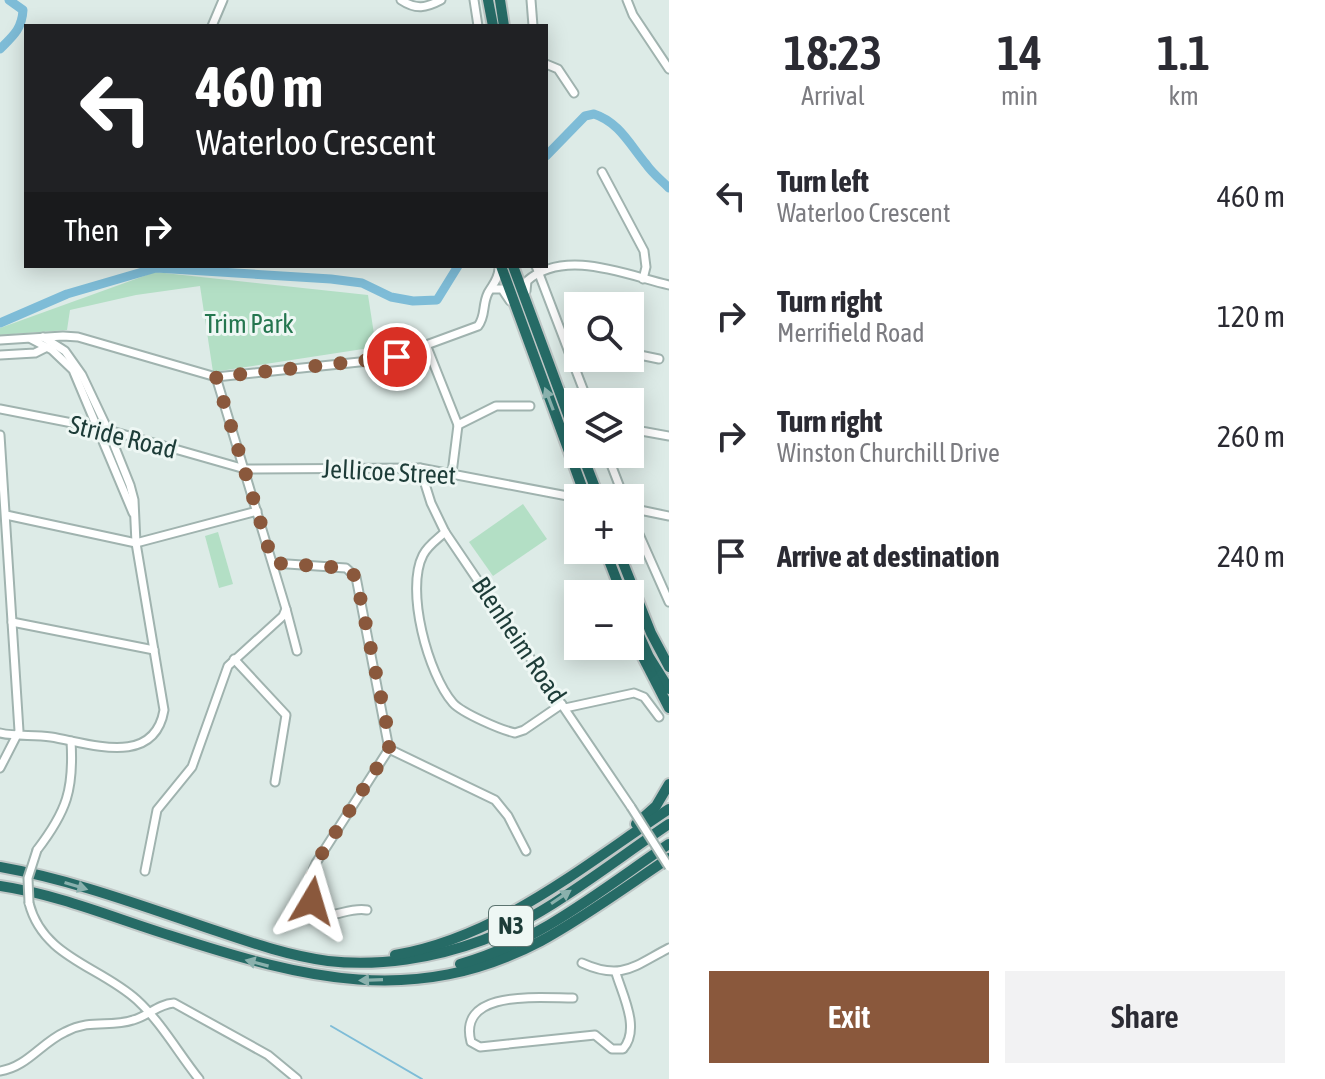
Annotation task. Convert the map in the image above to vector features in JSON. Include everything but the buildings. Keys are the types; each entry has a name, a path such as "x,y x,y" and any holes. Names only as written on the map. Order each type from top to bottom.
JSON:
{"highway":[{"path":"488,0 493,24"},
{"path":"500,0 504,24"},
{"path":"501,268 575,484"},
{"path":"516,268 564,404"},
{"path":"624,564 651,633 669,667"},
{"path":"644,646 669,689"},
{"path":"644,659 669,708"},
{"path":"578,870 649,814 669,784"},
{"path":"329,961 375,958 444,943 508,915 669,809"},
{"name":"N3","path":"0,867 69,883 257,945 329,961 372,963 413,959 485,939 551,904 669,824"},
{"name":"N3","path":"0,886 64,898 253,962 301,974 359,981 408,978 466,963 519,941 669,844"},
{"path":"408,978 461,971 527,947 560,930 669,858"}],"street":[{"path":"214,24 223,0"},
{"path":"401,0 424,8 441,0"},
{"path":"474,0 478,24"},
{"path":"531,0 533,24"},
{"path":"627,0 633,15 669,69"},
{"path":"548,64 554,66 574,93"},
{"path":"602,172 644,251 646,267 643,279"},
{"path":"548,268 576,265 669,285"},
{"path":"0,340 78,337 216,377 388,359 478,326 484,316 488,292 499,277 500,268"},
{"path":"518,268 524,273 537,269"},
{"path":"529,309 526,284 537,269"},
{"path":"537,269 564,336"},
{"path":"492,289 502,289 517,313"},
{"path":"61,348 63,336"},
{"path":"0,733 114,748 132,747 146,740 162,721 164,700 136,543 134,515 82,375 72,358 43,337"},
{"path":"30,338 47,347 73,370 104,429"},
{"path":"0,355 35,353 47,347"},
{"path":"427,347 458,425 452,473"},
{"path":"644,356 659,359"},
{"path":"216,377 297,651"},
{"path":"458,425 496,406 530,406"},
{"name":"Stride Road","path":"0,409 104,429 245,469"},
{"path":"644,432 669,436"},
{"path":"0,435 18,735 0,768"},
{"name":"Jellicoe Street","path":"245,469 420,468 564,495"},
{"name":"Blenheim Road","path":"420,468 431,503 445,532 669,867"},
{"path":"6,515 136,543 257,511"},
{"path":"644,513 669,516"},
{"path":"445,532 422,556 417,608 419,627 434,668 452,702 515,733 564,706 634,693 644,697 659,717"},
{"path":"644,543 669,600"},
{"path":"273,563 346,568 356,577 389,749 311,874 312,901 316,911 334,915 359,908 367,910"},
{"path":"0,606 10,607"},
{"path":"145,871 157,810 192,767 224,673 234,659 283,616 286,609"},
{"path":"12,622 154,650"},
{"path":"234,659 286,715 275,782"},
{"path":"71,741 72,782 52,830 37,850 28,878 29,903 37,924 53,945 130,995 199,1079"},
{"path":"389,749 495,800 508,816 526,851"},
{"path":"582,963 616,973 669,948"},
{"path":"573,998 494,1002 471,1016 471,1042 480,1047 595,1035 612,1049 623,1049 630,1036 630,1020 616,973"},
{"path":"0,1071 18,1066 53,1038 79,1025 128,1021 169,1003 178,1005 268,1055 297,1079"}],"green space":[{"name":"Trim Park","path":"155,272 368,295 376,347 213,372 200,286 136,295 70,310 67,330 0,335 0,328"},
{"path":"523,504 547,539 493,576 469,542"},
{"path":"218,532 233,584 219,588 205,536"}],"waterway":[{"path":"0,49 16,32 22,17 23,10 9,0"},
{"path":"548,154 585,116 594,114 617,128 669,188"},
{"path":"0,323 67,294 156,268"},
{"path":"156,268 331,279 362,283 391,297 413,301 437,300 457,268"},
{"path":"331,1026 422,1079"}],"route":[{"path":"312,901 311,874 316,863 389,749 389,736 356,577 346,568 273,563 216,377 397,357"}]}
